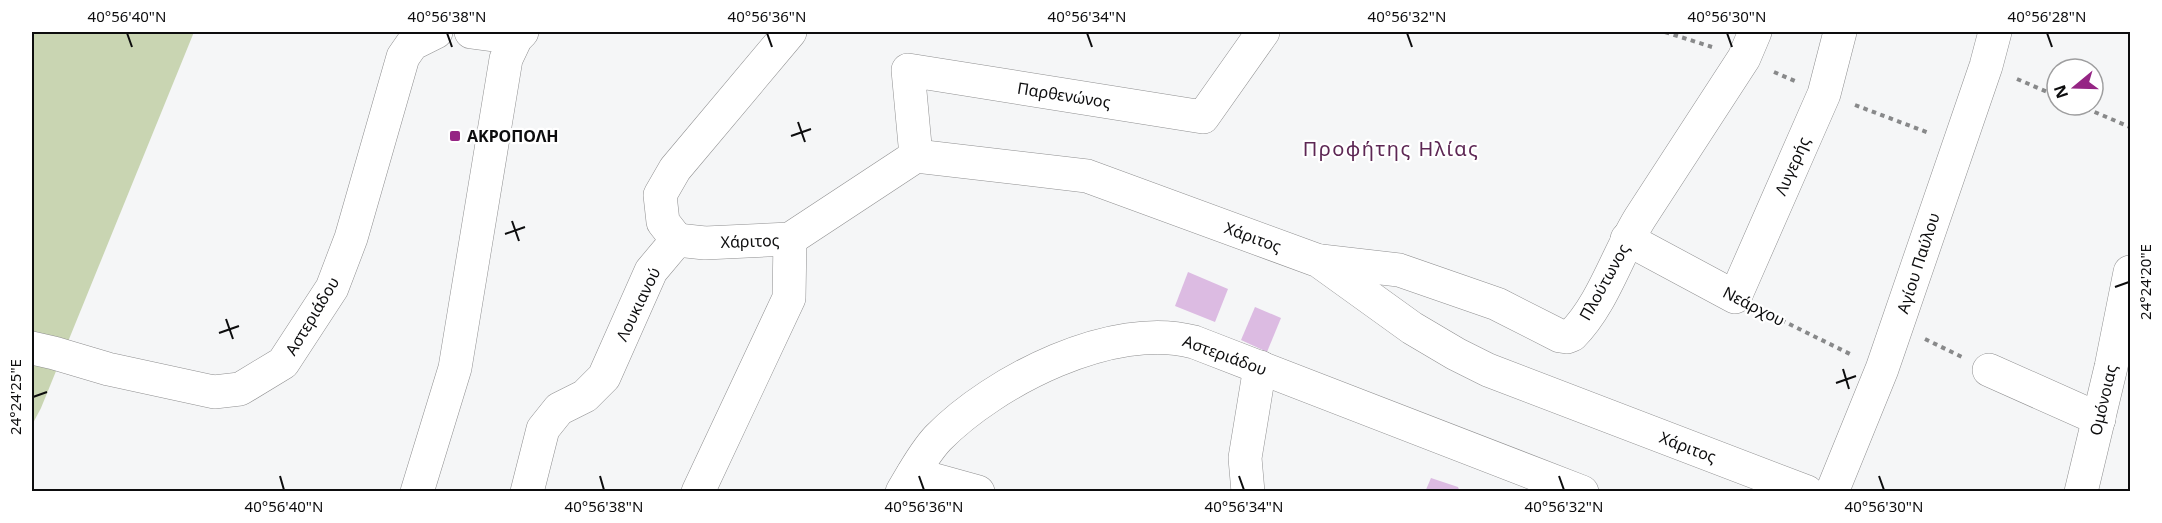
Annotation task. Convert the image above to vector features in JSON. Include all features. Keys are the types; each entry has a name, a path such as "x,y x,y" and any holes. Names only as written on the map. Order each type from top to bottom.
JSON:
{"street":[{"name":"Αστεριάδου","path":"32,348 108,369 213,392 240,389 283,363 332,288 351,238 398,67 412,44 436,32"},
{"path":"417,492 455,368 501,82 506,59 519,35 471,32"},
{"path":"677,240 663,222 660,195 675,169 790,32"},
{"name":"Παρθενώνος","path":"916,156 908,70 1203,117 1263,32"},
{"name":"Λυγερής","path":"1735,297 1824,94 1840,32"},
{"name":"Αγίου Παύλου","path":"1832,492 1898,325 1986,66 1995,32"},
{"name":"Πλούτωνος","path":"1319,261 1399,270 1497,304 1560,336 1567,337 1576,330 1597,300 1627,239 1749,45"},
{"name":"Χάριτος","path":"677,240 705,243 790,239 916,156 1087,176 1319,261 1412,328 1467,361 1807,492"},
{"path":"698,492 789,298 790,239"},
{"name":"Νεάρχου","path":"1627,239 1735,297"},
{"name":"Λουκιανού","path":"527,492 543,429 559,408 585,396 604,377 651,271 677,240"},
{"name":"Ομόνοιας","path":"2081,492 2130,272"},
{"name":"Αστεριάδου","path":"908,483 937,440 988,397 1005,386 1051,364 1098,346 1131,338 1167,337 1194,342 1582,492"},
{"path":"1248,492 1245,458 1260,367"},
{"path":"1989,370 2099,419"},
{"path":"908,483 978,492"}],"path":[{"path":"1665,32 1749,45 1824,94 1958,144"},
{"path":"1986,66 2045,91"},
{"path":"2105,116 2130,127"},
{"name":"Νεάρχου","path":"1735,297 1882,369"},
{"path":"1898,325 1989,370"}],"green space":[{"path":"32,32 194,32 41,408 32,425"}],"building":[{"path":"1188,272 1228,289 1215,322 1175,306"},
{"path":"1255,307 1281,318 1267,352 1241,340"},
{"path":"1431,478 1458,487 1460,492 1425,492"}],"place":[{"name":"ΑΚΡΟΠΟΛΗ","path":"455,136"}],"district":[{"name":"Προφήτης Ηλίας","path":"1391,148"}]}
